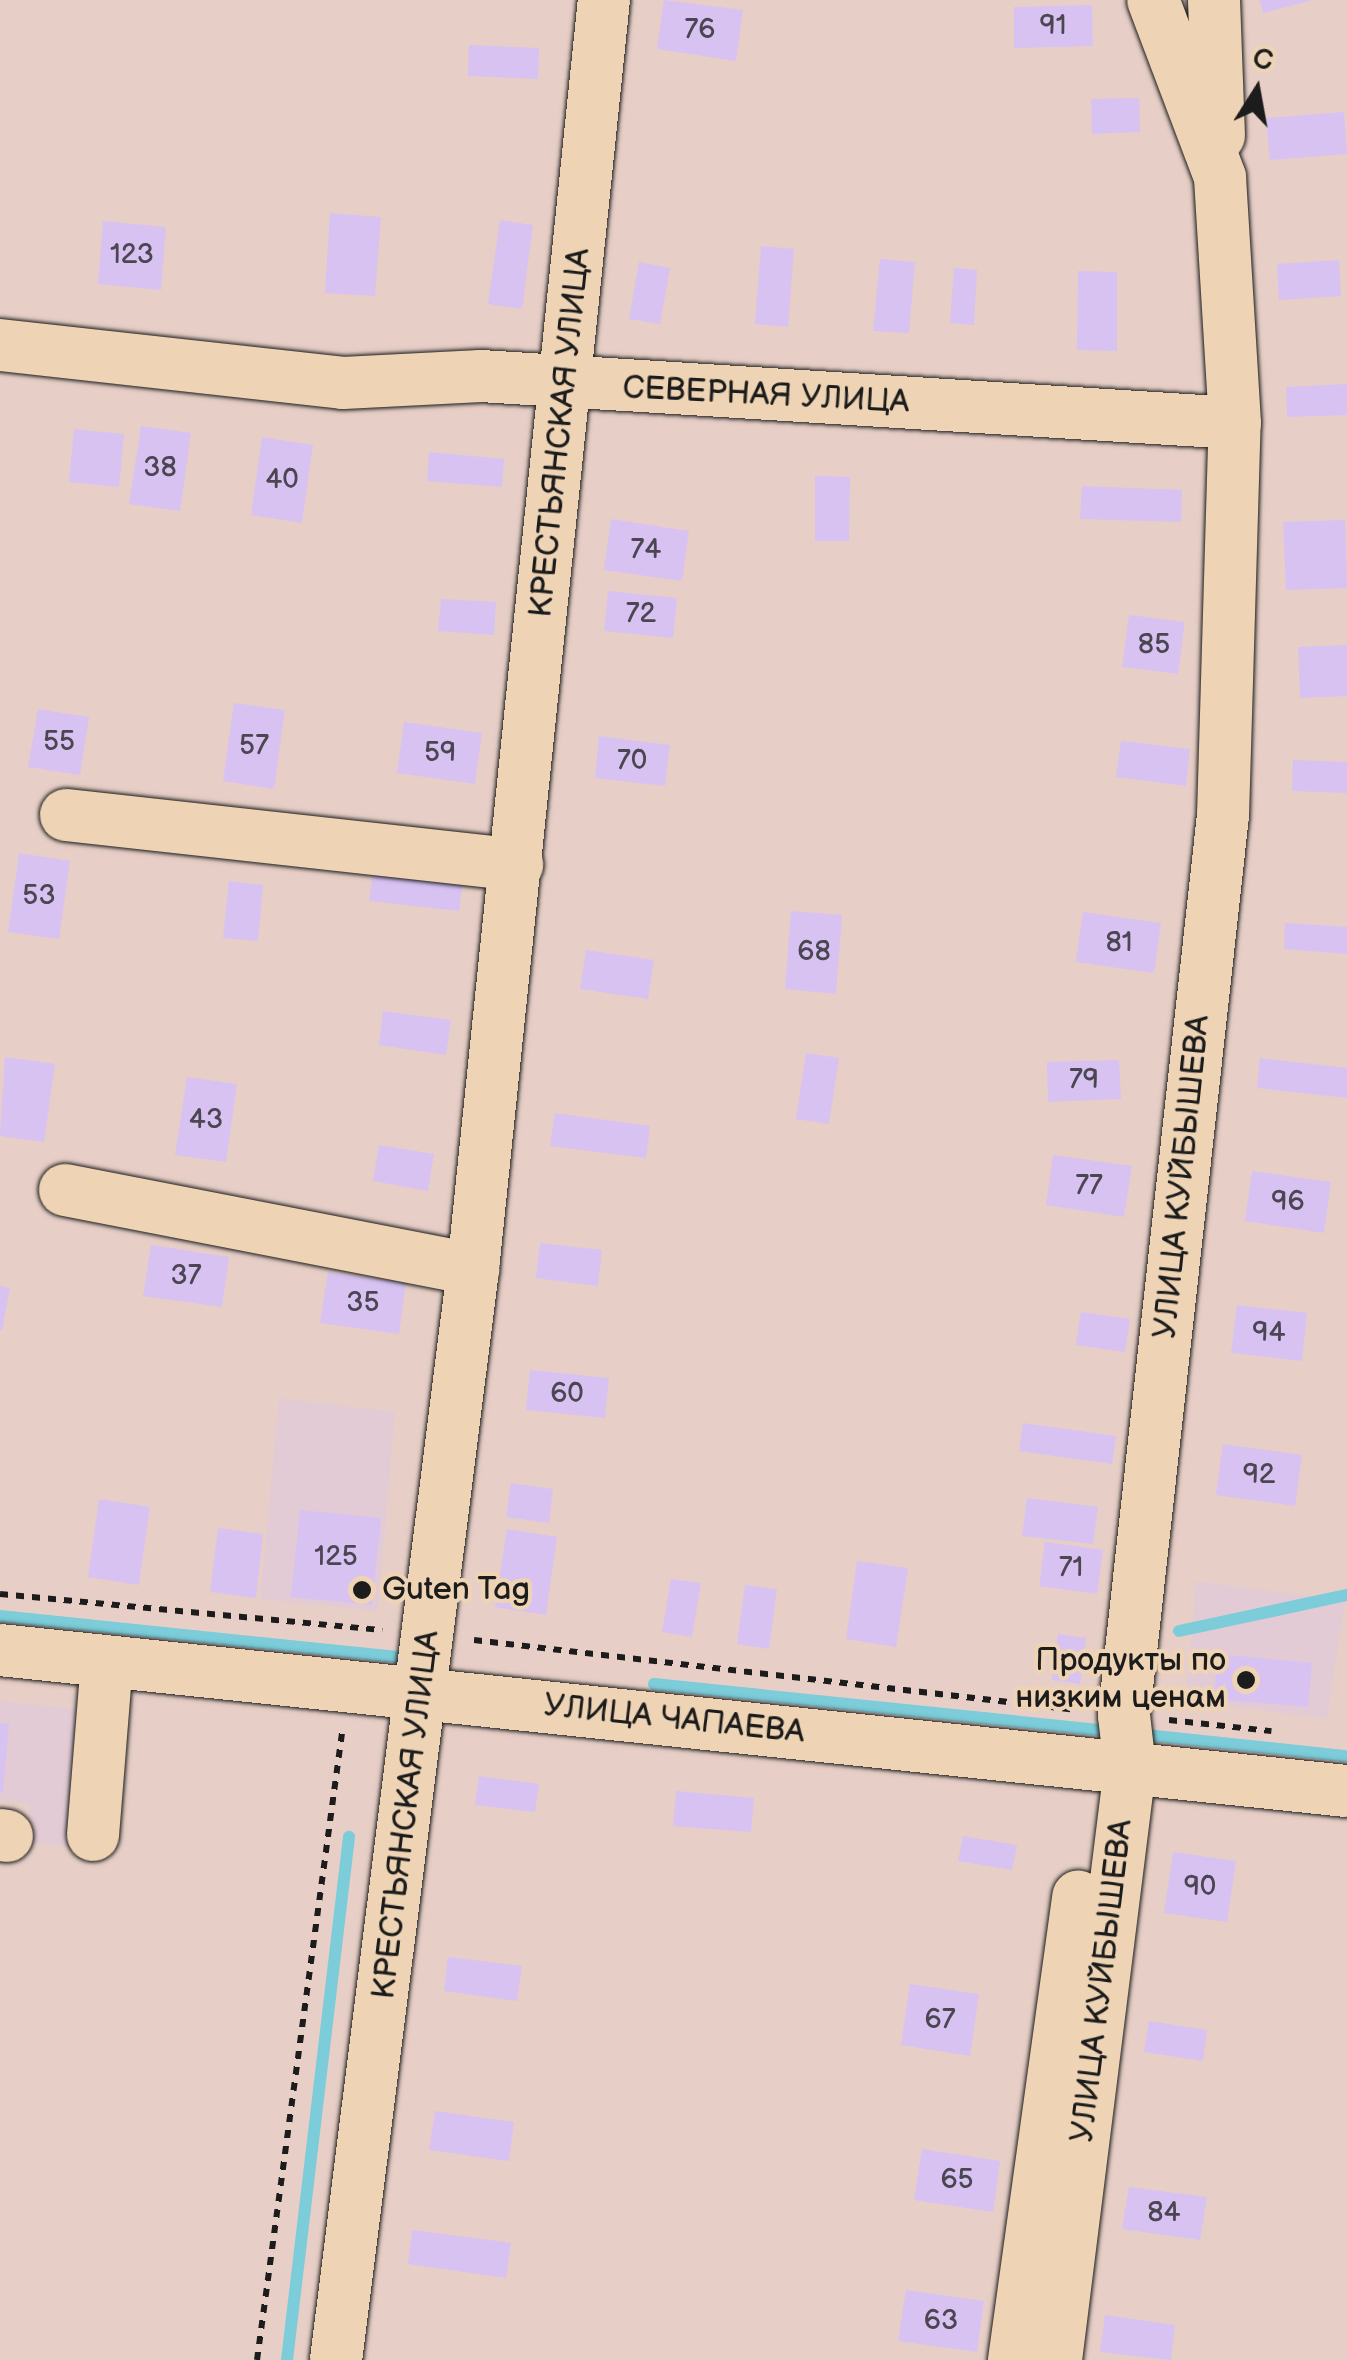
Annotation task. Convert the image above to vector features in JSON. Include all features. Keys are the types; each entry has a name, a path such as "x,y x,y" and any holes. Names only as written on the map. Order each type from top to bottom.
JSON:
{"street":[{"name":"КРЕСТЬЯНСКАЯ УЛИЦА","path":"336,2360 423,1693 473,1268 518,865 604,0"},
{"name":"УЛИЦА КУЙБЫШЕВА","path":"1056,2360 1113,1766 1124,1715 1223,816 1235,423 1220,177 1153,0"},
{"path":"1214,0 1220,177"},
{"name":"СЕВЕРНАЯ УЛИЦА","path":"0,345 344,383 482,376 1235,423"},
{"path":"1148,418 1231,362"},
{"path":"66,815 518,865"},
{"path":"65,1190 473,1268"},
{"name":"УЛИЦА ЧАПАЕВА","path":"0,1650 1347,1792"},
{"path":"92,1836 107,1662"},
{"path":"1014,2360 1113,1766"}],"path":[{"path":"0,1594 430,1635 1291,1734"},
{"path":"257,2360 354,1628"}],"shaded area":[{"path":"279,1398 395,1412 378,1611 260,1599"},
{"path":"1196,1581 1345,1601 1327,1719 1186,1700"},
{"path":"0,1701 120,1713 106,1850 27,1843 30,1804 0,1800"}],"building":[{"path":"664,0 743,10 736,61 657,49"},
{"path":"1260,0 1309,0 1309,1 1263,13"},
{"path":"1092,5 1093,46 1014,48 1014,7"},
{"path":"469,45 539,48 538,79 468,76"},
{"path":"1139,98 1140,132 1092,134 1091,99"},
{"path":"1344,112 1347,154 1270,160 1266,118"},
{"path":"330,213 381,217 375,296 325,293"},
{"path":"500,220 533,225 522,309 488,304"},
{"path":"103,221 166,227 161,290 98,284"},
{"path":"761,246 794,249 788,327 755,324"},
{"path":"880,259 915,262 909,333 873,331"},
{"path":"1339,260 1341,296 1279,300 1277,264"},
{"path":"639,262 670,268 660,324 629,319"},
{"path":"954,268 977,270 974,325 950,323"},
{"path":"1078,271 1117,272 1117,351 1077,350"},
{"path":"1347,384 1347,415 1287,417 1286,387"},
{"path":"141,426 191,433 180,511 129,504"},
{"path":"74,429 124,434 119,487 69,482"},
{"path":"262,437 313,445 302,523 251,515"},
{"path":"429,452 504,459 502,487 427,481"},
{"path":"815,476 850,477 849,541 815,541"},
{"path":"1082,486 1182,490 1181,522 1080,519"},
{"path":"611,519 689,531 682,581 604,570"},
{"path":"1345,520 1347,588 1286,590 1283,522"},
{"path":"608,591 677,598 673,638 604,631"},
{"path":"441,599 496,602 494,635 438,631"},
{"path":"1129,615 1185,622 1178,674 1122,667"},
{"path":"1347,645 1347,696 1300,698 1298,647"},
{"path":"234,703 285,710 274,789 223,781"},
{"path":"38,709 89,717 80,775 28,767"},
{"path":"404,722 482,733 475,784 397,773"},
{"path":"599,736 670,745 665,786 595,778"},
{"path":"1121,741 1190,749 1186,786 1116,777"},
{"path":"1293,760 1347,762 1347,793 1292,791"},
{"path":"19,853 70,861 59,939 8,932"},
{"path":"373,871 463,880 459,911 369,901"},
{"path":"229,881 263,885 258,941 223,938"},
{"path":"791,911 842,915 836,994 785,989"},
{"path":"1083,912 1161,923 1154,973 1076,962"},
{"path":"1285,923 1347,927 1347,954 1284,949"},
{"path":"586,950 654,960 648,999 580,989"},
{"path":"383,1011 451,1020 446,1055 379,1045"},
{"path":"806,1053 839,1058 829,1124 796,1119"},
{"path":"5,1057 55,1064 44,1142 0,1136"},
{"path":"1260,1058 1347,1068 1347,1098 1257,1088"},
{"path":"1119,1060 1121,1099 1048,1102 1047,1062"},
{"path":"187,1077 237,1084 226,1162 175,1155"},
{"path":"555,1113 650,1126 646,1158 550,1146"},
{"path":"379,1145 434,1154 428,1191 373,1181"},
{"path":"1053,1155 1132,1166 1124,1217 1046,1205"},
{"path":"1252,1171 1331,1182 1324,1233 1245,1221"},
{"path":"540,1243 602,1250 598,1286 536,1278"},
{"path":"151,1245 229,1257 222,1307 143,1296"},
{"path":"328,1272 406,1283 399,1334 320,1323"},
{"path":"0,1286 10,1288 2,1330 0,1330"},
{"path":"1237,1305 1307,1313 1302,1361 1231,1353"},
{"path":"1081,1312 1130,1319 1125,1352 1076,1345"},
{"path":"530,1370 609,1378 605,1418 526,1410"},
{"path":"1023,1423 1116,1436 1112,1464 1019,1451"},
{"path":"1223,1444 1302,1455 1295,1506 1216,1495"},
{"path":"511,1483 553,1489 549,1523 506,1517"},
{"path":"1027,1498 1098,1507 1093,1544 1022,1536"},
{"path":"99,1499 150,1507 139,1585 88,1577"},
{"path":"300,1510 381,1518 372,1605 291,1597"},
{"path":"218,1528 263,1534 256,1598 210,1592"},
{"path":"507,1529 557,1537 546,1615 495,1607"},
{"path":"1045,1542 1103,1550 1097,1594 1039,1586"},
{"path":"857,1561 908,1568 896,1647 846,1639"},
{"path":"671,1579 701,1583 692,1637 662,1632"},
{"path":"745,1585 777,1589 769,1649 737,1644"},
{"path":"1058,1634 1086,1638 1080,1684 1052,1680"},
{"path":"1218,1654 1312,1663 1308,1707 1214,1699"},
{"path":"0,1723 9,1724 3,1792 0,1792"},
{"path":"479,1776 539,1784 535,1812 475,1805"},
{"path":"676,1791 754,1798 751,1832 673,1826"},
{"path":"963,1836 1017,1845 1012,1870 958,1861"},
{"path":"1173,1852 1236,1861 1227,1922 1164,1913"},
{"path":"448,1957 522,1966 517,2001 444,1991"},
{"path":"910,1984 979,1994 970,2056 901,2045"},
{"path":"1149,2021 1207,2030 1203,2061 1144,2052"},
{"path":"435,2111 514,2122 509,2161 429,2150"},
{"path":"922,2149 1000,2161 993,2212 914,2200"},
{"path":"1129,2187 1207,2197 1200,2240 1122,2229"},
{"path":"412,2230 511,2243 506,2278 408,2264"},
{"path":"906,2290 984,2301 977,2352 898,2341"},
{"path":"1105,2315 1175,2325 1171,2360 1100,2352"}],"waterway":[{"path":"1179,1631 1347,1595"},
{"path":"0,1616 395,1657"},
{"path":"654,1684 1116,1732"},
{"path":"1136,1734 1347,1756"},
{"path":"287,2360 349,1837"}],"place":[{"name":"Guten Tag","path":"362,1590"},
{"name":"Продукты по низким ценам","path":"1246,1680"}]}
